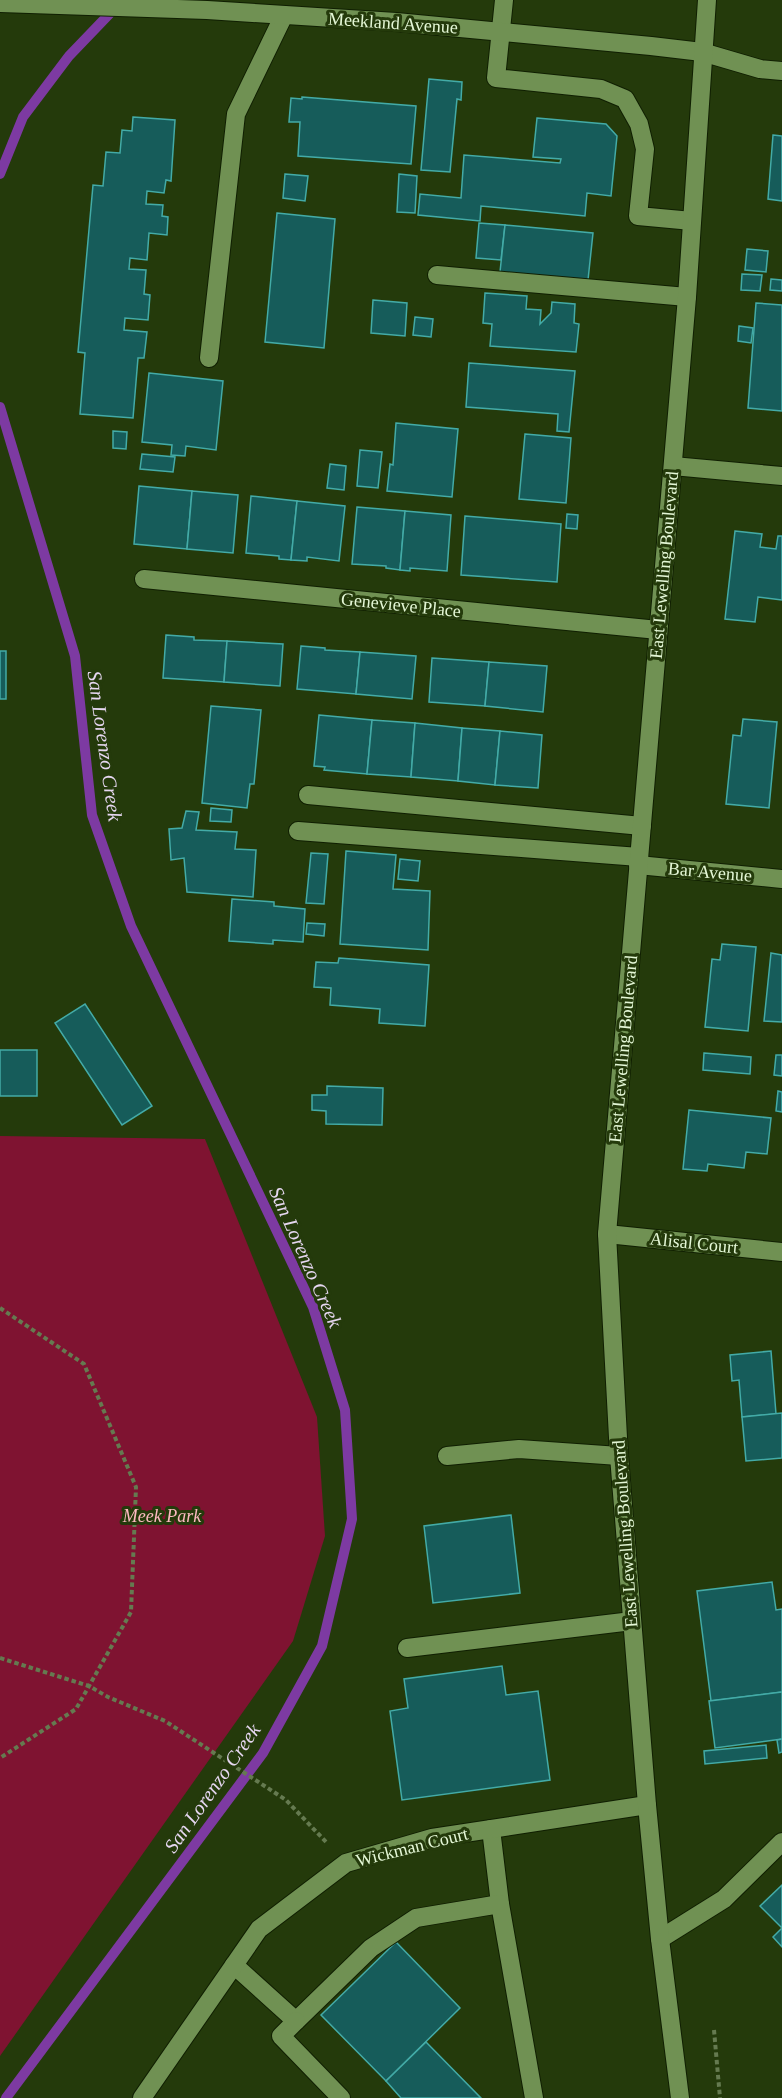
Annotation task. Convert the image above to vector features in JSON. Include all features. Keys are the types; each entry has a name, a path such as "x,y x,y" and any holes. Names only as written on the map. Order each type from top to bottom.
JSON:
{"main road":[{"path":"504,0 495,78 601,89 625,99 639,124 645,149 638,216 692,221"},
{"name":"East Lewelling Boulevard","path":"680,2098 660,1939 647,1805 619,1456 607,1234 687,297 707,0"},
{"name":"Meekland Avenue","path":"4,2 207,10 396,22 702,52 760,69 782,71"},
{"path":"208,358 236,114 284,15"},
{"path":"437,274 687,297"},
{"path":"673,466 782,476"},
{"name":"Genevieve Place","path":"144,579 658,630"},
{"path":"308,795 642,826"},
{"name":"Bar Avenue","path":"298,831 638,861 782,879"},
{"name":"Alisal Court","path":"607,1234 782,1252"},
{"path":"447,1456 519,1449 619,1456"},
{"path":"407,1648 632,1621"},
{"name":"Wickman Court","path":"142,2098 259,1929 346,1863 432,1838 647,1805"},
{"path":"491,1829 500,1904 534,2098"},
{"path":"660,1939 724,1899 782,1842"},
{"path":"341,2098 281,2036 371,1948 416,1918 500,1904"},
{"path":"234,1965 296,2021"}],"path":[{"path":"0,1308 84,1364 136,1487 131,1612 76,1709 0,1758"},
{"path":"0,1658 89,1686 108,1697 165,1721 286,1800 346,1863"},
{"path":"714,2030 720,2098"}],"green space":[{"name":"Meek Park","path":"0,1136 205,1139 317,1417 325,1536 293,1641 0,2056"}],"building":[{"path":"429,79 462,82 461,100 457,99 450,172 421,170"},
{"path":"302,97 416,106 411,164 298,156 300,122 289,122 291,98 302,99"},
{"path":"133,117 175,120 171,181 166,180 164,193 147,191 146,204 163,205 162,216 168,217 167,235 149,233 147,260 130,258 129,269 146,270 144,294 150,295 148,320 125,318 124,330 147,332 144,358 138,358 133,418 80,414 85,353 78,352 93,185 103,186 106,152 120,153 122,130 132,131"},
{"path":"537,118 606,124 617,136 611,196 587,193 585,216 481,206 480,221 418,215 420,194 461,198 464,155 560,163 561,159 533,157"},
{"path":"773,135 782,136 782,201 768,199"},
{"path":"285,174 308,176 305,201 283,198"},
{"path":"399,174 417,176 415,213 397,212"},
{"path":"277,213 335,219 324,348 265,342"},
{"path":"479,223 505,225 501,260 476,258"},
{"path":"505,225 593,233 588,280 500,272"},
{"path":"747,249 768,251 766,272 745,270"},
{"path":"742,274 762,275 760,291 741,290"},
{"path":"771,279 782,280 782,291 770,290"},
{"path":"485,293 527,296 526,309 541,310 540,324 551,313 552,302 575,304 574,323 579,324 576,352 490,346 492,324 483,323"},
{"path":"373,300 407,303 405,336 371,333"},
{"path":"756,303 782,305 782,411 748,408"},
{"path":"415,317 433,319 431,337 413,335"},
{"path":"739,326 753,328 751,343 738,341"},
{"path":"469,363 575,371 569,432 557,431 558,414 466,407"},
{"path":"149,373 223,381 216,450 186,446 185,456 171,455 172,445 142,442"},
{"path":"396,423 458,429 452,497 387,491 390,464 393,465"},
{"path":"113,431 127,432 126,449 113,448"},
{"path":"525,434 571,438 566,503 519,499"},
{"path":"360,450 382,452 378,488 357,486"},
{"path":"142,454 175,457 173,472 140,469"},
{"path":"330,464 346,466 344,490 327,488"},
{"path":"139,486 192,491 187,549 134,544"},
{"path":"192,491 238,495 233,553 187,549"},
{"path":"251,496 297,501 291,560 279,559 279,556 246,553"},
{"path":"297,501 345,506 339,561 307,557 307,561 291,560"},
{"path":"357,507 405,511 400,570 386,568 386,566 352,564"},
{"path":"405,511 451,515 447,571 410,568 410,571 400,570"},
{"path":"567,514 578,515 577,529 566,528"},
{"path":"465,516 561,524 557,582 461,575"},
{"path":"735,531 762,534 760,547 776,549 778,536 782,536 782,600 758,597 755,622 725,619"},
{"path":"166,635 194,637 194,640 227,641 224,682 163,678"},
{"path":"227,641 283,644 280,686 224,682"},
{"path":"301,646 360,652 356,694 297,689"},
{"path":"0,651 6,651 6,699 0,699"},
{"path":"360,652 416,656 412,699 356,694"},
{"path":"432,658 489,662 485,706 429,702"},
{"path":"489,662 547,666 543,712 485,706"},
{"path":"211,706 261,710 254,784 250,784 247,808 202,803"},
{"path":"319,715 372,720 367,774 324,770 325,767 314,766"},
{"path":"743,719 777,722 769,808 726,804 733,735 741,736"},
{"path":"372,720 415,723 411,777 367,774"},
{"path":"415,723 462,728 458,781 411,777"},
{"path":"462,728 500,731 495,785 458,781"},
{"path":"500,731 542,735 538,788 495,785"},
{"path":"211,808 232,810 231,822 210,821"},
{"path":"186,811 199,812 196,830 237,832 235,849 256,850 253,897 187,892 184,858 171,860 169,829 182,828"},
{"path":"346,851 396,855 393,889 430,891 428,950 340,944"},
{"path":"311,853 328,854 324,904 306,903"},
{"path":"400,859 420,861 418,881 398,879"},
{"path":"232,899 274,902 274,906 305,909 303,942 273,940 273,944 229,941"},
{"path":"307,923 325,924 324,936 306,934"},
{"path":"722,944 756,947 748,1031 705,1027 712,959 720,960"},
{"path":"771,953 782,955 782,1022 764,1021"},
{"path":"339,958 429,965 425,1026 379,1023 380,1009 330,1005 331,988 314,987 316,962 338,963"},
{"path":"85,1004 152,1106 122,1125 55,1023"},
{"path":"0,1050 37,1050 37,1096 0,1096"},
{"path":"704,1053 751,1057 750,1074 703,1070"},
{"path":"776,1055 782,1055 782,1076 774,1075"},
{"path":"327,1086 383,1088 382,1125 326,1124 326,1111 312,1110 312,1095 327,1095"},
{"path":"778,1091 782,1092 782,1112 776,1111"},
{"path":"689,1110 771,1118 767,1154 746,1152 744,1168 708,1164 707,1171 683,1169"},
{"path":"771,1351 776,1414 742,1417 739,1380 732,1381 730,1355"},
{"path":"782,1413 782,1458 746,1461 742,1417"},
{"path":"511,1515 520,1593 433,1603 424,1526"},
{"path":"772,1582 776,1610 782,1609 782,1692 711,1701 697,1591"},
{"path":"502,1666 506,1695 538,1691 550,1780 402,1800 390,1711 408,1708 404,1679"},
{"path":"782,1692 782,1739 715,1748 709,1701"},
{"path":"782,1739 782,1752 779,1753 777,1740"},
{"path":"766,1745 767,1758 705,1764 704,1751"},
{"path":"782,1885 782,1928 760,1906"},
{"path":"782,1928 782,1947 773,1937"},
{"path":"396,1942 460,2008 386,2081 321,2015"},
{"path":"426,2042 481,2098 401,2098 386,2081"}],"waterway":[{"name":"San Lorenzo Creek","path":"0,174 23,117 69,56 117,6"},
{"name":"San Lorenzo Creek","path":"0,407 75,656 92,815 131,926 313,1307 345,1410 352,1519 322,1646 263,1753 6,2098"}]}
